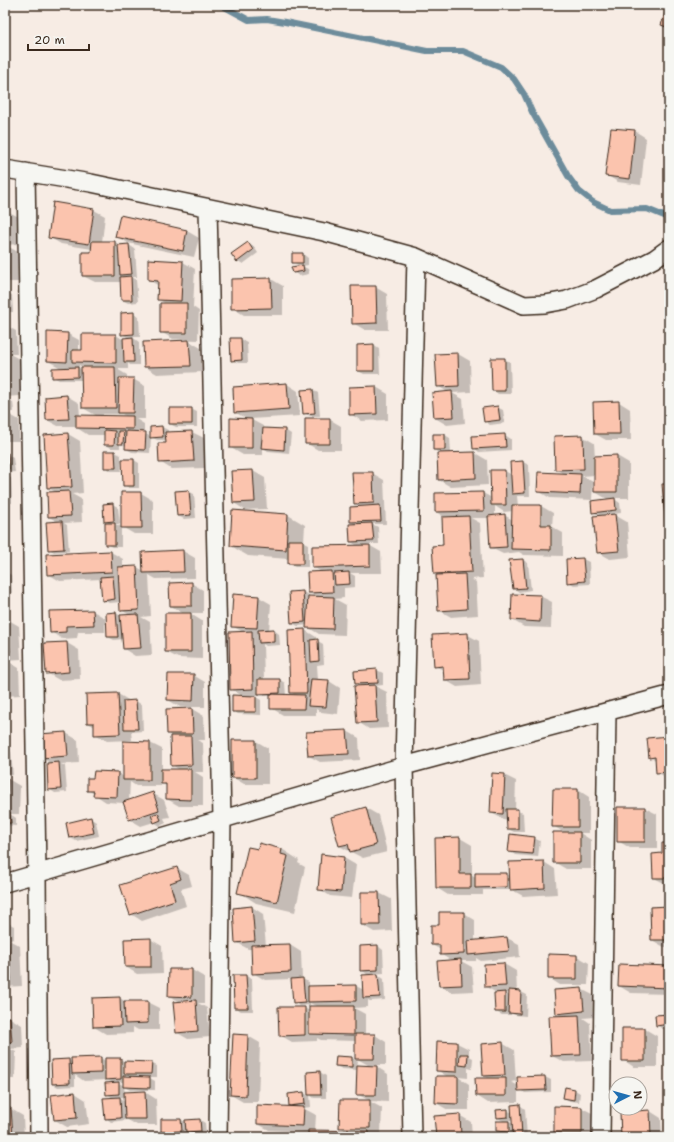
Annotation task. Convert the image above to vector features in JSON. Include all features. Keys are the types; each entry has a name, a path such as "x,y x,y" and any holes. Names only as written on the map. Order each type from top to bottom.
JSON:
{"street":[{"path":"5,169 91,183 324,232 416,257 524,305 545,304 567,300 596,289 654,259 669,248"},
{"path":"26,172 37,873 39,1137"},
{"path":"208,208 222,819 218,1137"},
{"path":"412,1137 404,766 416,257"},
{"path":"5,883 404,766 669,695"},
{"path":"601,1137 607,712"}],"building":[{"path":"669,5 669,28 661,25"},
{"path":"611,128 635,130 630,179 605,176"},
{"path":"53,202 94,209 89,244 48,238"},
{"path":"5,209 7,209 8,238 5,238"},
{"path":"120,215 187,230 183,251 115,237"},
{"path":"92,241 115,241 115,276 82,276 82,252 91,252"},
{"path":"248,242 253,250 237,262 231,254"},
{"path":"5,244 7,244 8,275 5,276"},
{"path":"129,244 132,274 120,275 118,245"},
{"path":"292,253 303,253 303,263 292,263"},
{"path":"148,259 183,261 181,301 157,300 158,281 148,280"},
{"path":"303,265 304,271 293,273 291,267"},
{"path":"131,276 132,300 121,300 120,277"},
{"path":"271,278 272,308 231,309 231,279"},
{"path":"351,286 376,286 377,323 352,324"},
{"path":"5,291 7,291 7,309 5,310"},
{"path":"160,303 187,303 187,333 160,333"},
{"path":"134,312 134,334 121,335 121,313"},
{"path":"47,332 68,333 67,362 47,361"},
{"path":"82,334 116,334 116,363 72,362 72,350 82,350"},
{"path":"133,337 134,362 124,362 123,338"},
{"path":"230,338 241,338 242,360 231,361"},
{"path":"189,340 191,366 144,367 143,342"},
{"path":"374,344 374,371 357,371 357,345"},
{"path":"5,352 7,352 8,390 5,390"},
{"path":"458,353 459,386 437,387 435,354"},
{"path":"491,358 505,358 505,391 492,391"},
{"path":"78,367 78,377 52,378 52,368"},
{"path":"81,367 115,367 116,408 82,408"},
{"path":"119,378 134,378 133,413 118,413"},
{"path":"287,383 289,409 234,413 233,387"},
{"path":"376,386 377,414 349,415 349,387"},
{"path":"313,389 315,413 303,414 301,390"},
{"path":"452,391 454,417 434,418 432,393"},
{"path":"67,395 69,419 46,420 45,397"},
{"path":"5,398 8,398 8,409 5,409"},
{"path":"619,401 620,434 594,434 593,402"},
{"path":"498,406 500,420 484,422 482,408"},
{"path":"169,408 192,408 192,424 169,424"},
{"path":"5,412 7,412 7,435 5,435"},
{"path":"76,415 133,416 133,429 76,428"},
{"path":"230,418 252,419 252,448 230,448"},
{"path":"305,418 330,418 330,444 305,444"},
{"path":"162,426 163,437 150,438 150,427"},
{"path":"263,428 285,429 284,450 261,448"},
{"path":"104,430 115,431 114,445 104,445"},
{"path":"118,431 124,431 123,444 118,444"},
{"path":"126,431 146,432 145,450 125,449"},
{"path":"192,431 194,461 159,463 158,443 166,443 165,432"},
{"path":"68,433 72,487 47,488 44,435"},
{"path":"433,434 445,434 445,450 433,450"},
{"path":"505,434 506,447 473,449 472,436"},
{"path":"583,435 584,469 555,470 554,436"},
{"path":"104,451 115,451 116,468 104,468"},
{"path":"475,452 476,478 438,480 437,453"},
{"path":"8,453 9,469 5,470 5,454"},
{"path":"617,455 617,492 594,492 594,456"},
{"path":"122,459 134,459 134,486 123,486"},
{"path":"523,461 525,493 512,494 510,462"},
{"path":"253,470 255,502 233,503 231,471"},
{"path":"490,470 505,470 506,505 491,505"},
{"path":"352,472 373,472 374,503 354,504"},
{"path":"538,472 581,474 580,494 537,492"},
{"path":"5,474 6,500 5,500"},
{"path":"662,484 669,484 669,528 666,529"},
{"path":"189,490 191,515 177,516 175,491"},
{"path":"69,491 71,516 48,517 47,492"},
{"path":"121,492 141,492 142,528 121,528"},
{"path":"483,492 484,511 435,512 435,493"},
{"path":"615,498 616,510 592,513 591,501"},
{"path":"113,503 114,521 104,522 103,504"},
{"path":"380,505 381,521 350,522 350,507"},
{"path":"512,505 541,505 541,525 551,525 551,550 511,549"},
{"path":"232,510 288,514 286,550 230,546"},
{"path":"505,514 507,547 490,548 488,516"},
{"path":"615,514 619,551 597,553 593,516"},
{"path":"469,516 472,572 434,574 432,546 443,545 442,517"},
{"path":"62,521 64,549 48,550 46,522"},
{"path":"105,523 115,523 115,545 105,545"},
{"path":"372,523 374,541 350,542 349,524"},
{"path":"288,540 303,540 303,564 288,564"},
{"path":"370,545 370,566 312,568 312,546"},
{"path":"183,550 184,572 143,573 142,552"},
{"path":"111,551 112,572 47,575 46,554"},
{"path":"583,558 585,581 567,583 566,559"},
{"path":"523,559 526,588 513,589 509,560"},
{"path":"137,566 139,610 120,611 118,567"},
{"path":"6,570 6,590 5,590"},
{"path":"332,571 333,592 308,593 307,572"},
{"path":"349,572 350,584 335,585 334,573"},
{"path":"465,574 467,609 438,611 436,575"},
{"path":"113,576 115,599 102,601 100,577"},
{"path":"192,582 192,606 170,606 169,583"},
{"path":"303,591 305,622 291,623 289,592"},
{"path":"233,594 259,596 257,628 231,627"},
{"path":"512,594 541,595 540,622 511,620"},
{"path":"308,596 334,597 333,629 306,628"},
{"path":"93,610 94,625 66,626 66,632 50,633 49,611"},
{"path":"116,612 118,637 107,637 106,613"},
{"path":"165,613 191,613 191,652 165,652"},
{"path":"138,614 141,648 123,649 120,615"},
{"path":"7,618 10,652 5,653 5,619"},
{"path":"274,629 274,642 259,643 258,630"},
{"path":"305,629 307,693 290,693 288,630"},
{"path":"252,631 253,689 230,690 229,632"},
{"path":"468,633 470,679 444,680 443,666 434,667 432,635"},
{"path":"318,639 319,661 311,662 310,640"},
{"path":"67,642 69,672 46,674 44,643"},
{"path":"5,660 8,660 9,689 5,689"},
{"path":"377,669 378,683 355,684 354,671"},
{"path":"168,674 194,674 193,701 167,700"},
{"path":"258,679 280,679 280,693 258,694"},
{"path":"311,679 329,680 326,707 308,706"},
{"path":"375,685 377,722 357,723 354,686"},
{"path":"118,693 120,734 94,735 94,723 87,723 86,694"},
{"path":"270,694 305,695 304,709 270,709"},
{"path":"232,695 256,696 256,712 232,712"},
{"path":"136,700 138,729 124,729 123,701"},
{"path":"192,708 193,734 167,734 166,709"},
{"path":"347,730 349,754 308,756 306,732"},
{"path":"66,732 68,756 41,758 39,734"},
{"path":"170,736 191,736 192,765 171,766"},
{"path":"669,736 669,772 656,773 655,757 649,758 647,738"},
{"path":"232,740 256,740 256,778 232,778"},
{"path":"123,741 150,742 150,780 123,780"},
{"path":"5,748 8,772 5,772"},
{"path":"59,762 61,789 48,790 47,763"},
{"path":"161,769 191,769 191,800 166,799 166,784 161,784"},
{"path":"94,771 118,772 117,797 93,796 94,791 87,791 87,778 93,778"},
{"path":"492,773 505,774 503,814 490,813"},
{"path":"5,778 8,778 7,808 5,808"},
{"path":"553,789 578,789 578,827 552,827"},
{"path":"153,792 159,810 129,820 123,802"},
{"path":"366,807 376,845 350,852 348,844 339,846 331,817"},
{"path":"617,807 645,807 645,842 617,842"},
{"path":"506,809 518,809 518,829 507,829"},
{"path":"10,813 11,823 5,823 5,814"},
{"path":"158,813 161,820 154,823 151,815"},
{"path":"91,817 94,833 69,838 66,823"},
{"path":"553,832 580,832 580,863 553,863"},
{"path":"510,834 535,837 533,854 508,852"},
{"path":"460,837 460,874 471,874 471,888 436,888 435,838"},
{"path":"259,843 282,849 281,854 288,856 277,902 237,893 248,847 258,849"},
{"path":"662,843 669,843 669,878 653,878 652,854 662,853"},
{"path":"321,854 344,857 341,892 318,890"},
{"path":"544,861 545,888 510,890 509,862"},
{"path":"177,867 181,879 170,883 175,900 130,915 120,885"},
{"path":"475,873 507,873 507,887 475,888"},
{"path":"361,892 379,892 380,925 361,925"},
{"path":"252,906 255,941 235,943 233,908"},
{"path":"669,906 669,940 651,940 650,907"},
{"path":"439,912 464,912 464,954 440,955 440,945 431,945 431,925 439,925"},
{"path":"5,922 8,922 8,937 5,937"},
{"path":"507,937 509,951 468,955 467,941"},
{"path":"5,938 8,938 11,980 5,980"},
{"path":"151,938 151,967 125,967 124,939"},
{"path":"290,944 291,972 252,974 251,945"},
{"path":"378,945 378,970 360,971 360,946"},
{"path":"548,954 577,955 577,979 548,979"},
{"path":"461,959 462,985 439,986 437,961"},
{"path":"504,963 506,986 485,987 484,964"},
{"path":"619,964 669,966 669,988 618,986"},
{"path":"169,969 192,969 192,997 168,996"},
{"path":"378,974 380,997 363,998 362,975"},
{"path":"233,975 246,975 248,1008 234,1008"},
{"path":"303,978 305,1002 293,1003 291,979"},
{"path":"356,985 356,1001 308,1002 308,986"},
{"path":"582,988 584,1011 556,1014 554,990"},
{"path":"509,990 521,991 520,1014 508,1013"},
{"path":"505,992 505,1012 495,1012 494,993"},
{"path":"120,997 121,1026 93,1027 92,998"},
{"path":"196,1000 198,1031 176,1033 173,1002"},
{"path":"124,1001 148,1001 148,1023 125,1024"},
{"path":"309,1006 354,1006 354,1035 309,1034"},
{"path":"278,1007 305,1007 305,1035 279,1036"},
{"path":"669,1014 669,1024 656,1026 655,1015"},
{"path":"579,1015 581,1055 551,1056 549,1016"},
{"path":"5,1017 10,1017 12,1042 5,1042"},
{"path":"622,1028 645,1028 645,1061 622,1061"},
{"path":"233,1034 248,1035 246,1096 230,1095"},
{"path":"355,1034 375,1034 374,1059 355,1059"},
{"path":"437,1041 457,1042 457,1072 436,1071"},
{"path":"503,1042 505,1075 483,1076 481,1044"},
{"path":"5,1048 10,1048 10,1076 5,1076"},
{"path":"460,1054 468,1054 467,1066 459,1065"},
{"path":"336,1056 352,1057 352,1067 335,1066"},
{"path":"101,1057 101,1073 72,1074 71,1058"},
{"path":"105,1058 121,1058 121,1079 105,1080"},
{"path":"69,1059 70,1083 52,1084 51,1060"},
{"path":"124,1061 152,1062 151,1074 124,1074"},
{"path":"357,1065 377,1066 376,1095 356,1095"},
{"path":"320,1071 321,1095 308,1095 307,1072"},
{"path":"123,1076 150,1077 150,1088 123,1087"},
{"path":"436,1076 458,1076 458,1104 435,1103"},
{"path":"545,1076 546,1090 518,1091 517,1077"},
{"path":"475,1078 506,1078 506,1096 476,1096"},
{"path":"119,1082 119,1094 106,1095 105,1083"},
{"path":"565,1087 575,1089 574,1100 563,1098"},
{"path":"145,1091 146,1119 125,1119 124,1092"},
{"path":"75,1092 77,1118 54,1120 51,1095"},
{"path":"304,1092 305,1104 289,1106 288,1094"},
{"path":"120,1097 121,1118 105,1119 103,1098"},
{"path":"340,1100 370,1100 370,1128 339,1128"},
{"path":"520,1104 522,1135 513,1136 511,1105"},
{"path":"257,1105 304,1107 303,1126 257,1124"},
{"path":"554,1106 582,1107 582,1133 554,1133"},
{"path":"11,1108 13,1137 5,1137 5,1109"},
{"path":"508,1109 508,1117 497,1118 496,1110"},
{"path":"648,1110 650,1110 651,1137 621,1137 620,1116 648,1116"},
{"path":"460,1114 461,1136 436,1137 434,1116"},
{"path":"161,1119 181,1119 182,1131 161,1132"},
{"path":"200,1119 201,1131 186,1132 185,1120"},
{"path":"496,1121 509,1121 509,1132 496,1131"},
{"path":"308,1130 369,1131 369,1137 308,1137"}],"waterway":[{"path":"221,5 249,20 267,19 285,22 427,51 463,51 501,67 514,79 524,94 532,112 568,176 579,191 593,202 610,210 647,209 669,218"}]}
